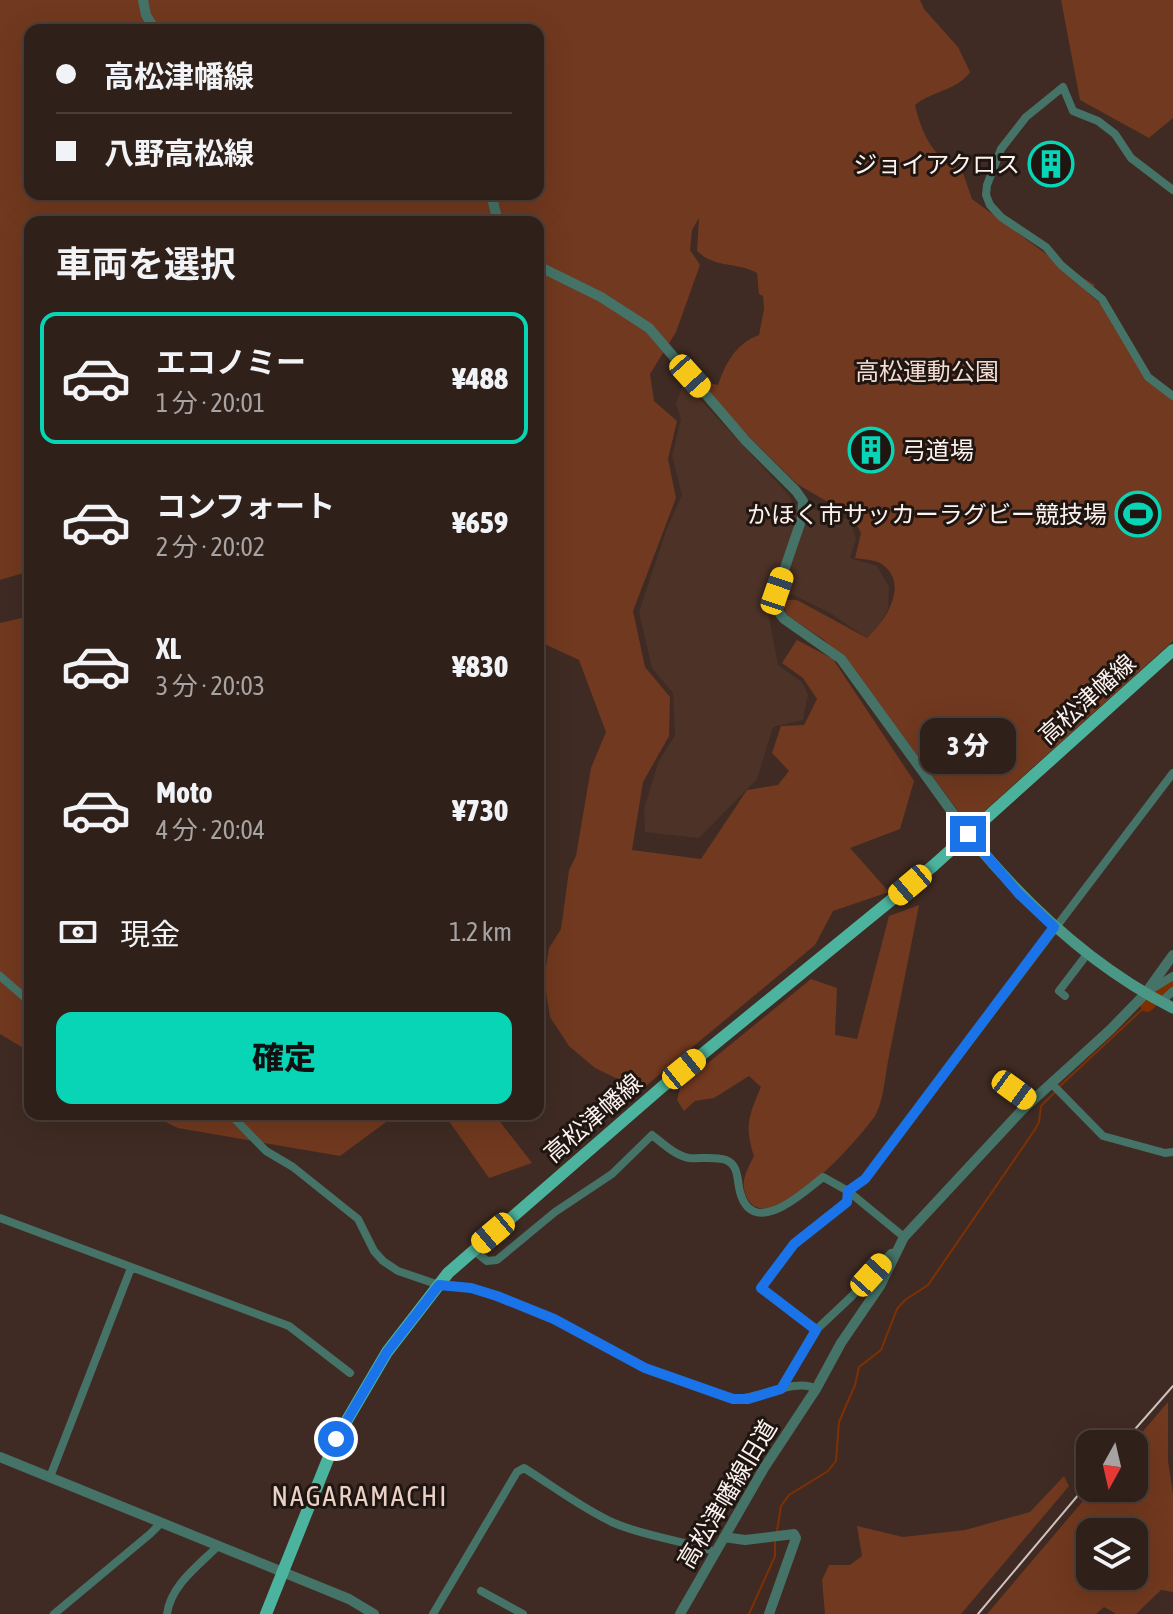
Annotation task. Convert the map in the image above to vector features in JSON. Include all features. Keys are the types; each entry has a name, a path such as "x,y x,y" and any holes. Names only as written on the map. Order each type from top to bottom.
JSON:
{"main road":[{"name":"高松津幡線","path":"266,1614 336,1439 387,1352 439,1285 473,1250 662,1087 968,834 1173,650"},
{"path":"968,834 1019,894 1054,927 1153,998 1173,1008"}],"street":[{"path":"143,0 151,24"},
{"path":"1173,190 1131,158 1115,134 1098,121 1073,111 1063,87 1026,117 1001,149 986,195 1001,217 1046,247 1061,265 1102,299 1148,377 1173,396"},
{"path":"544,269 601,297 649,328 745,440 796,491 803,501 802,518 777,591 774,603 777,610 784,619 841,659 968,834"},
{"path":"816,1330 761,1288 794,1244 847,1202 848,1191 865,1179 1173,773"},
{"path":"1065,996 1059,991 1088,953"},
{"name":"高松津幡線旧道","path":"680,1614 764,1468 880,1286 904,1237 1030,1102 1055,1087 1153,998 1173,955"},
{"path":"0,976 24,997"},
{"path":"1153,998 1173,976"},
{"path":"1153,998 1173,991"},
{"path":"998,1078 1030,1102"},
{"path":"1055,1087 1103,1136 1165,1153 1173,1152"},
{"path":"236,1120 266,1151 293,1167 358,1219 374,1251 398,1271 439,1285 471,1288 497,1296 554,1319 645,1368 733,1399 748,1399 781,1389 810,1385 816,1389"},
{"path":"473,1250 487,1261 497,1260 555,1212 612,1174 652,1135 686,1158 723,1159 731,1163 745,1203 752,1210 763,1213 774,1211 809,1191 823,1177 848,1191 904,1237"},
{"path":"0,1218 289,1326 350,1373"},
{"path":"781,1389 816,1330 891,1253 897,1252"},
{"path":"50,1477 131,1268"},
{"path":"0,1457 349,1599 374,1614"},
{"path":"433,1614 517,1472 524,1468 612,1522 644,1534 716,1552"},
{"path":"54,1614 161,1523"},
{"path":"724,1537 745,1540 794,1534 796,1538 769,1614"},
{"path":"167,1614 169,1600 176,1589 218,1546"},
{"path":"481,1591 523,1614"}],"shaded area":[{"path":"684,382 793,503 850,520 856,539 850,558 877,566 889,587 888,609 876,630 867,638 830,613 792,594 766,602 778,665 802,682 808,695 803,720 773,727 757,779 699,838 645,832 644,809 658,763 675,735 673,693 652,668 639,612 667,528 682,495 672,456 681,419 676,403"}],"green space":[{"name":"高松運動公園","path":"0,0 920,0 924,9 958,47 970,72 959,83 915,105 930,144 944,160 962,170 972,199 1061,265 1095,285 1088,293 1102,305 1145,378 1173,398 1173,641 979,816 964,819 857,674 824,640 788,616 780,600 797,600 867,638 888,612 895,591 894,580 880,563 855,558 861,533 852,516 797,484 738,426 704,387 706,382 718,385 732,355 759,335 764,309 757,273 719,263 697,251 699,218 692,230 690,250 700,265 676,332 650,374 654,401 677,421 668,459 676,498 633,611 645,667 670,697 669,736 643,782 632,850 701,859 747,790 778,785 789,771 772,753 781,726 804,725 817,699 803,678 782,663 797,640 833,659 914,781 900,829 850,848 889,892 833,911 815,945 641,1090 595,1068 569,1046 550,1017 544,979 549,948 561,929 569,870 576,856 591,768 606,732 579,660 544,644 544,216 24,216 24,573 0,580"},
{"path":"1061,0 1173,0 1173,118 1149,138 1080,100"},
{"path":"24,617 24,1048 0,1034 0,623"},
{"path":"919,905 882,1095 875,1116 816,1180 777,1206 761,1208 749,1201 744,1184 754,1156 749,1121 761,1087 749,1076 714,1098 695,1101 684,1111 677,1100 681,1085 811,979 837,988 835,1035 857,1039 889,916"},
{"path":"161,1120 389,1120 340,1156 178,1128"},
{"path":"448,1120 499,1120 532,1163 489,1178"},
{"path":"1168,1402 1168,1461 1173,1494 1173,1592 1161,1590 1136,1614 1116,1614 1104,1607 1096,1614 987,1614 1082,1502 1148,1502 1148,1430 1144,1430"},
{"path":"1064,1476 1069,1486 961,1614 825,1614 822,1580 829,1565 850,1565 862,1556 857,1526 903,1537 965,1530 1030,1512"}],"waterway":[{"path":"1147,1005 1173,983"},
{"path":"1060,1086 1147,1005"},
{"path":"777,1531 781,1506 789,1495 828,1471 836,1461 839,1422 859,1367 881,1350 897,1309 928,1285 1034,1131 1041,1106 1056,1091"},
{"path":"749,1614 775,1556 775,1542"}],"railway":[{"path":"1134,1430 1173,1386"},
{"path":"978,1614 1076,1498"}],"place":[{"name":"ジョイアクロス","path":"1051,164"},
{"name":"弓道場","path":"871,450"},
{"name":"かほく市サッカーラグビー競技場","path":"1138,514"}],"district":[{"name":"NAGARAMACHI","path":"360,1496"}],"route":[{"path":"336,1439 387,1352 439,1285 471,1288 497,1296 554,1319 645,1368 733,1399 748,1399 781,1389 816,1330 761,1288 794,1244 847,1202 848,1191 865,1179 1054,927 1019,894 968,834"}]}
